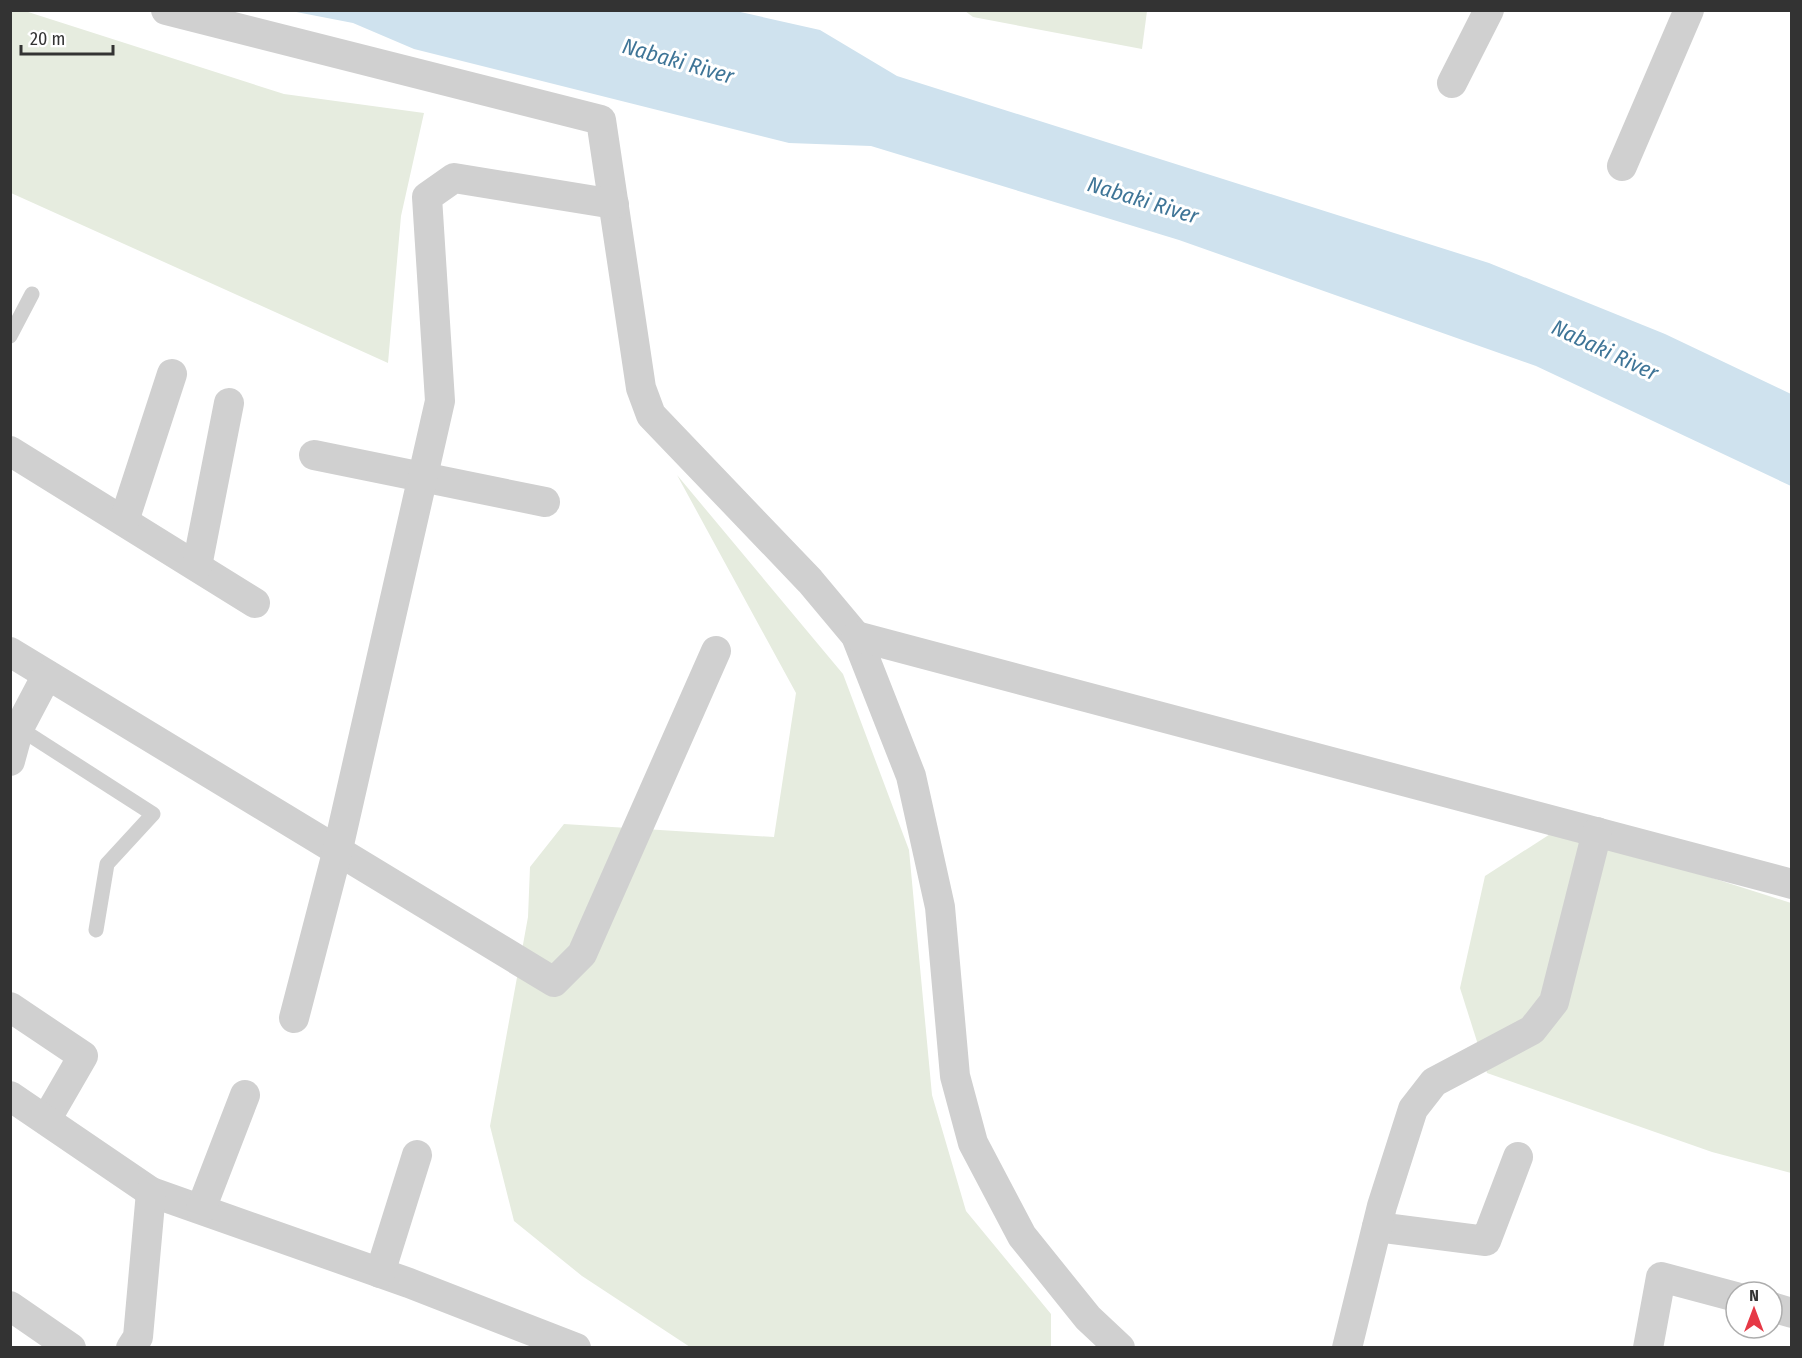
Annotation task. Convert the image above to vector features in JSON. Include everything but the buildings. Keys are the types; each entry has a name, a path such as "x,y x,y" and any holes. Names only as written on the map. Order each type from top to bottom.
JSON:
{"street":[{"path":"166,10 601,120 641,388 651,415 810,581 856,636 913,787 940,907 955,1076 973,1143 1023,1236 1088,1318 1120,1347"},
{"path":"1452,83 1488,10"},
{"path":"1622,166 1689,10"},
{"path":"294,1018 338,849 440,401 427,197 454,178 614,204"},
{"path":"124,521 172,374"},
{"path":"197,566 229,403"},
{"path":"10,450 255,603"},
{"path":"314,455 545,502"},
{"path":"856,636 1791,884"},
{"path":"10,652 554,981 582,954 716,651"},
{"path":"10,761 19,728 47,675"},
{"path":"1347,1347 1377,1227 1413,1109 1434,1082 1532,1030 1554,1002 1597,832"},
{"path":"10,1007 83,1056 46,1120"},
{"path":"201,1209 245,1095"},
{"path":"10,1096 151,1192 380,1273 546,1342 576,1347"},
{"path":"380,1273 417,1155"},
{"path":"1377,1227 1486,1240 1518,1157"},
{"path":"131,1347 138,1337 151,1192"},
{"path":"1648,1347 1661,1277 1724,1294"},
{"path":"10,1306 71,1347"}],"lane":[{"path":"10,336 32,294"},
{"path":"19,728 153,814 107,864 96,930"}],"shaded area":[{"path":"11,10 25,11 284,94 424,113 401,216 388,363 11,193"},
{"path":"965,11 1147,11 1142,49 973,17"},
{"path":"677,475 843,674 909,850 932,1095 966,1211 1051,1314 1051,1347 690,1347 582,1276 514,1221 490,1126 528,917 530,867 564,824 774,837 796,693"},
{"path":"1558,829 1791,903 1791,1173 1712,1152 1487,1073 1460,988 1485,876"}],"water":[{"name":"Nabaki River","path":"291,11 736,11 820,30 897,76 1489,263 1665,334 1791,394 1791,486 1536,366 1179,240 871,146 789,143 414,49 353,23"}]}
